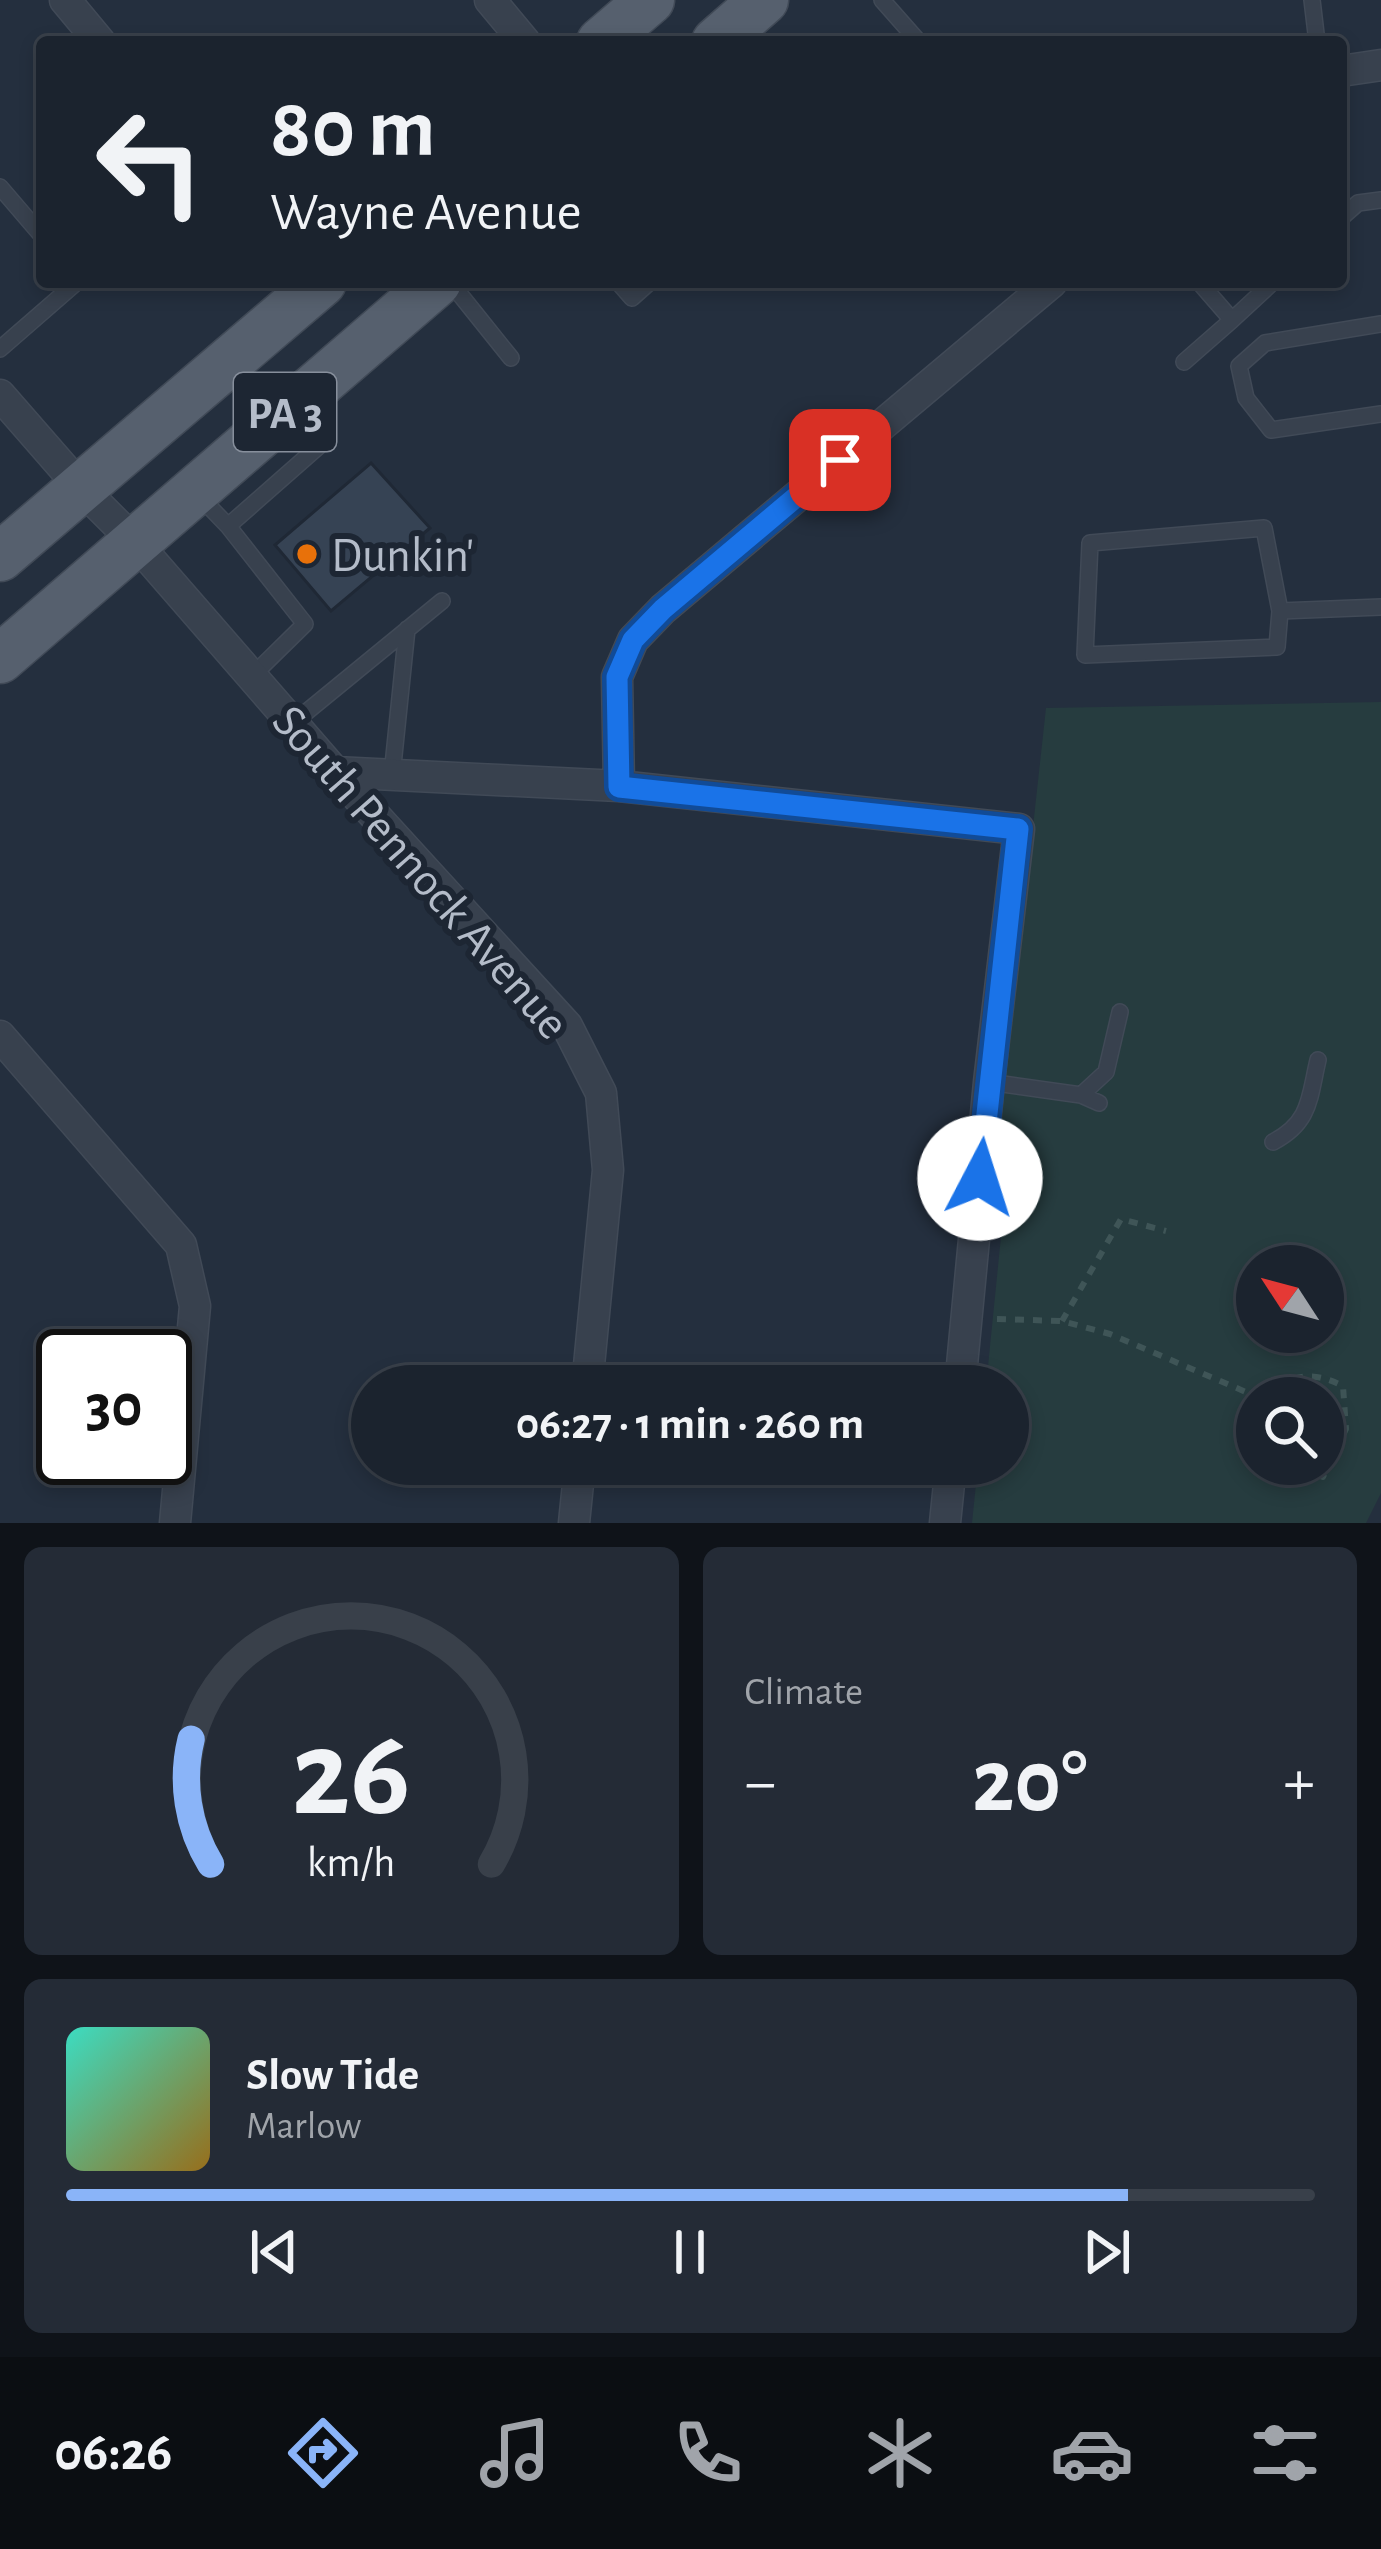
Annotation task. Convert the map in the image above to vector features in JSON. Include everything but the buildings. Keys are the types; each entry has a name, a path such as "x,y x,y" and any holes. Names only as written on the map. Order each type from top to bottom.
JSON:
{"main road":[{"path":"608,36 650,0"},
{"path":"723,36 764,0"},
{"name":"PA 3","path":"0,557 310,288"},
{"name":"PA 3","path":"0,659 430,288"}],"street":[{"path":"65,0 95,36"},
{"path":"490,0 520,36"},
{"path":"1347,70 1381,65"},
{"path":"619,787 617,677 633,640 663,609 1045,288"},
{"name":"South Pennock Avenue","path":"0,394 566,1026 601,1093 608,1169 589,1365"},
{"path":"335,772 619,787 1018,829 963,1365"},
{"path":"0,1036 181,1245 195,1306 176,1523"},
{"path":"574,1523 578,1485"},
{"path":"945,1523 950,1485"}],"lane":[{"path":"882,0 914,36"},
{"path":"1312,0 1316,36"},
{"path":"0,187 36,229"},
{"path":"1347,211 1358,203 1381,200"},
{"path":"0,350 69,288"},
{"path":"455,288 511,358"},
{"path":"1204,288 1232,320"},
{"path":"1184,362 1267,288"},
{"path":"1381,324 1265,343 1238,366 1246,398 1271,430 1381,414"},
{"path":"228,526 327,440 308,392"},
{"path":"194,491 228,526 305,624 252,676"},
{"path":"1264,528 1280,610 1277,647 1085,655 1090,543 1264,528"},
{"path":"293,723 442,601"},
{"path":"1280,610 1381,607"},
{"path":"392,775 407,629"},
{"path":"1081,1095 1106,1072 1120,1012"},
{"path":"1274,1142 1292,1132 1306,1111 1318,1060"},
{"path":"989,1082 1081,1095 1099,1102"}],"path":[{"path":"1062,1321 1120,1219 1166,1231"},
{"path":"968,1321 1062,1321 1110,1334 1236,1387"},
{"path":"1344,1400 1344,1432"}],"green space":[{"path":"1381,702 1381,1493 1366,1523 972,1523 976,1485 1029,1485 1029,1365 988,1365 1009,1157 997,1155 1046,708"}],"place":[{"name":"Dunkin'","path":"307,554"}],"route":[{"path":"840,460 663,609 633,640 617,677 619,787 1018,829 980,1178"}]}
